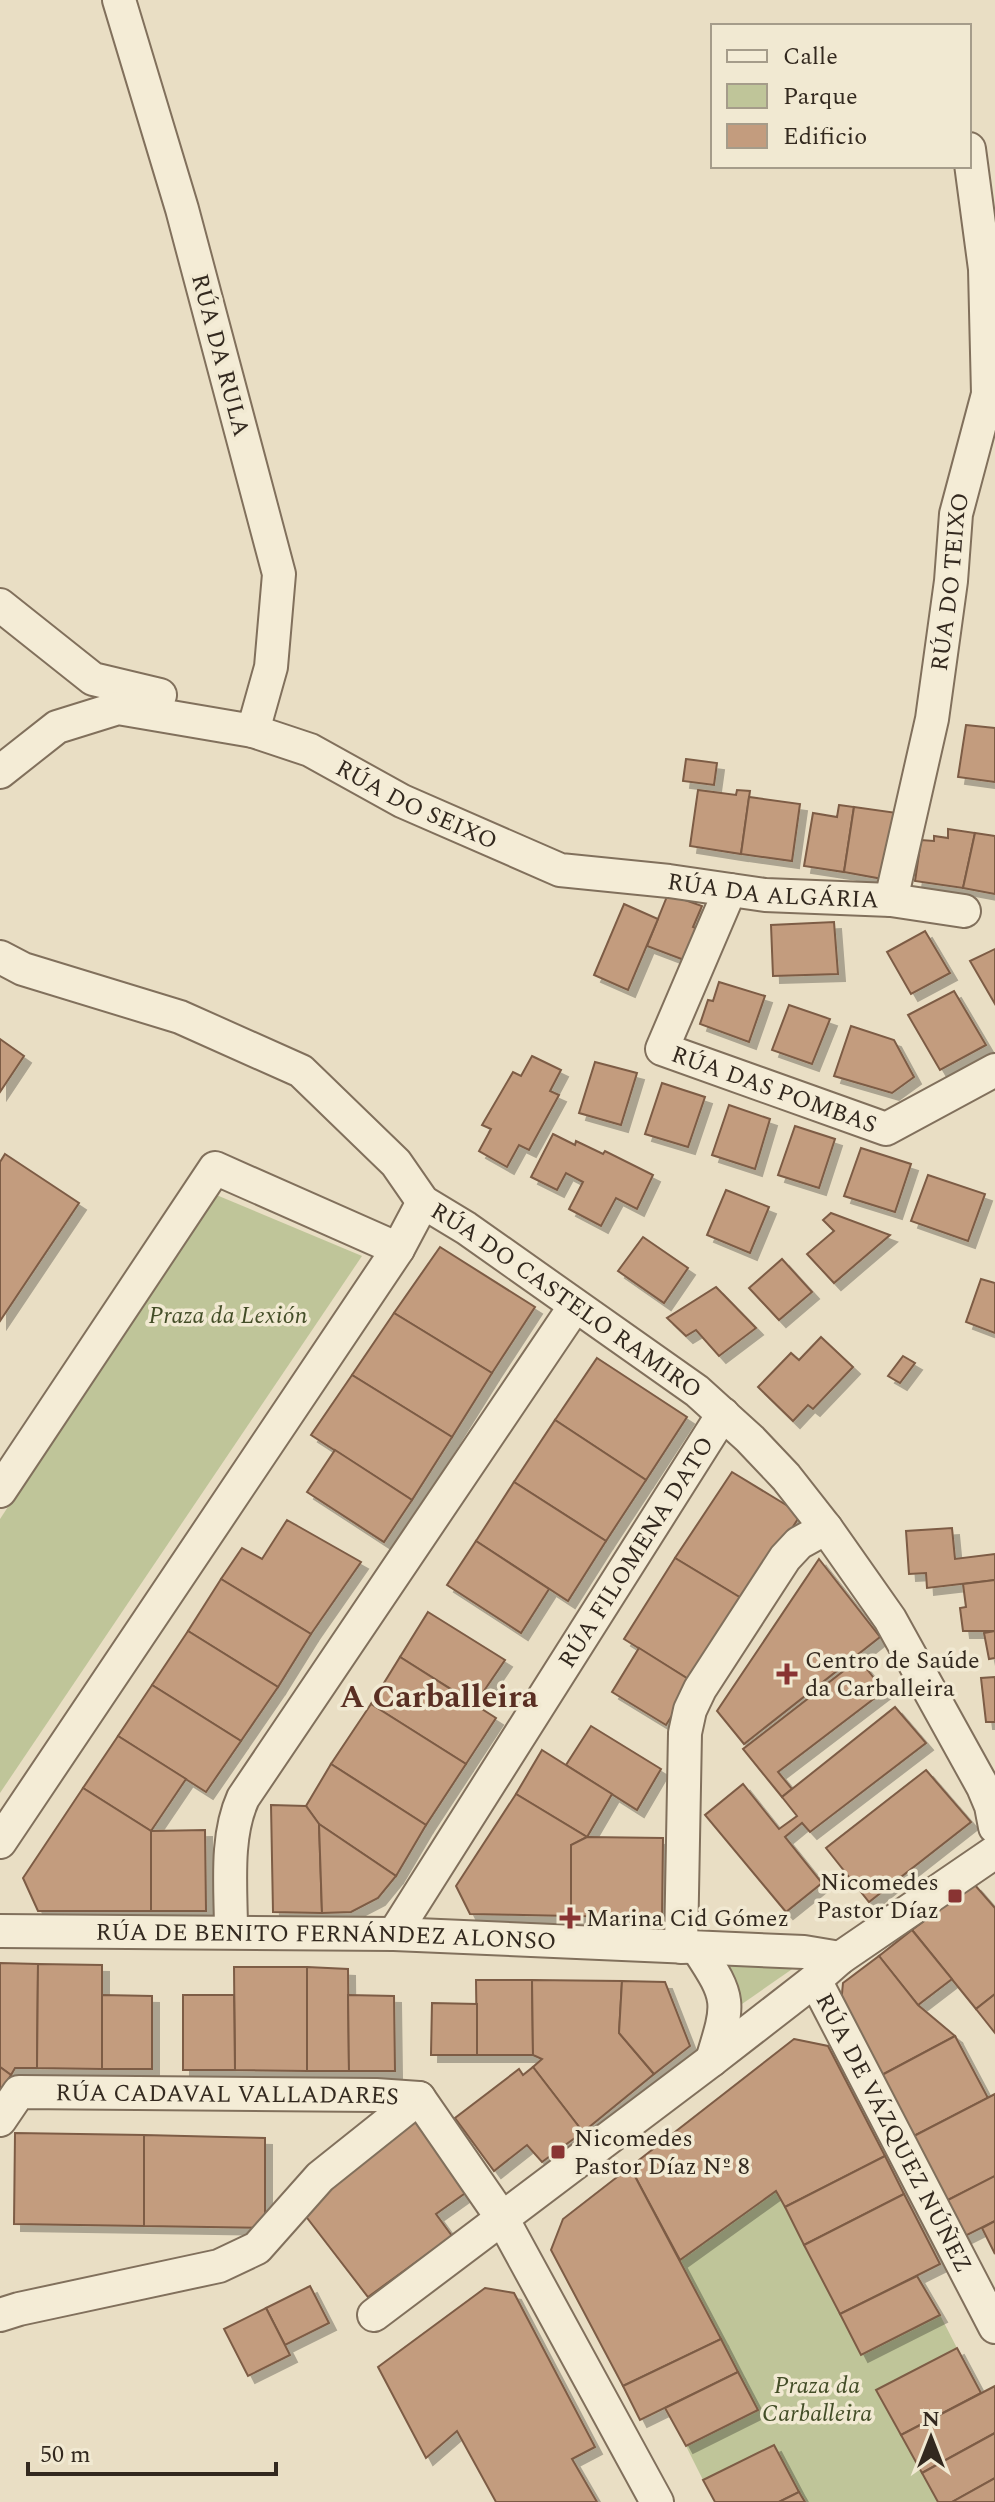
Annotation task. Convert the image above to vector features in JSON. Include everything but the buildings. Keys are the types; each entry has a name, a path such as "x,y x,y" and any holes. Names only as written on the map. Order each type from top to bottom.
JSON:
{"street":[{"name":"RÚA DA RULA","path":"119,0 182,209 279,574 271,667 256,722"},
{"name":"RÚA DO TEIXO","path":"891,900 932,719 951,581 956,514 988,394 989,253 971,159"},
{"name":"RÚA DO SEIXO","path":"0,605 93,679 256,722 402,801 560,870 582,872"},
{"name":"RÚA DO SEIXO","path":"0,772 57,727 118,708 256,722"},
{"name":"RÚA DA ALGÁRIA","path":"582,872 765,895 891,900 964,911"},
{"name":"RÚA DAS POMBAS","path":"730,890 662,1049 886,1129 995,1070"},
{"name":"RÚA DO CASTELO RAMIRO","path":"0,957 23,969 180,1017 301,1071 396,1163 423,1202 466,1228 697,1391 786,1477 826,1528 890,1619 994,1813"},
{"path":"0,1491 215,1168 398,1249"},
{"path":"0,1842 398,1249 423,1202"},
{"path":"231,1932 232,1833 235,1815 243,1798 575,1306"},
{"name":"RÚA FILOMENA DATO","path":"394,1934 723,1414"},
{"path":"712,2060 723,2027 725,1999 721,1983 690,1948 685,1733 690,1710 700,1689 785,1558 799,1543 826,1528"},
{"path":"374,2315 712,2060 840,1958 995,1852"},
{"name":"RÚA DE BENITO FERNÁNDEZ ALONSO","path":"0,1931 394,1934 804,1952 840,1958"},
{"name":"RÚA DE VÁZQUEZ NÚÑEZ","path":"815,1980 995,2327"},
{"name":"RÚA CADAVAL VALLADARES","path":"0,2120 19,2092 316,2094 419,2098 502,2218 657,2502"},
{"path":"0,2315 219,2266 257,2248 320,2177 419,2098"}],"green space":[{"name":"Praza da Lexión","path":"214,1194 362,1256 0,1793 0,1519"},
{"path":"722,1963 798,1965 742,2004"},
{"name":"Praza da Carballeira","path":"776,2191 861,2355 940,2315 957,2348 876,2390 938,2502 805,2502 774,2445 703,2480 686,2446 758,2410 680,2260"}],"place":[{"name":"Centro de Saúde da Carballeira","path":"787,1674"},
{"name":"Nicomedes Pastor Díaz","path":"955,1896"},
{"name":"Marina Cid Gómez","path":"570,1918"},
{"name":"Nicomedes Pastor Díaz Nº 8","path":"558,2152"}],"district":[{"name":"A Carballeira","path":"439,1696"}]}
